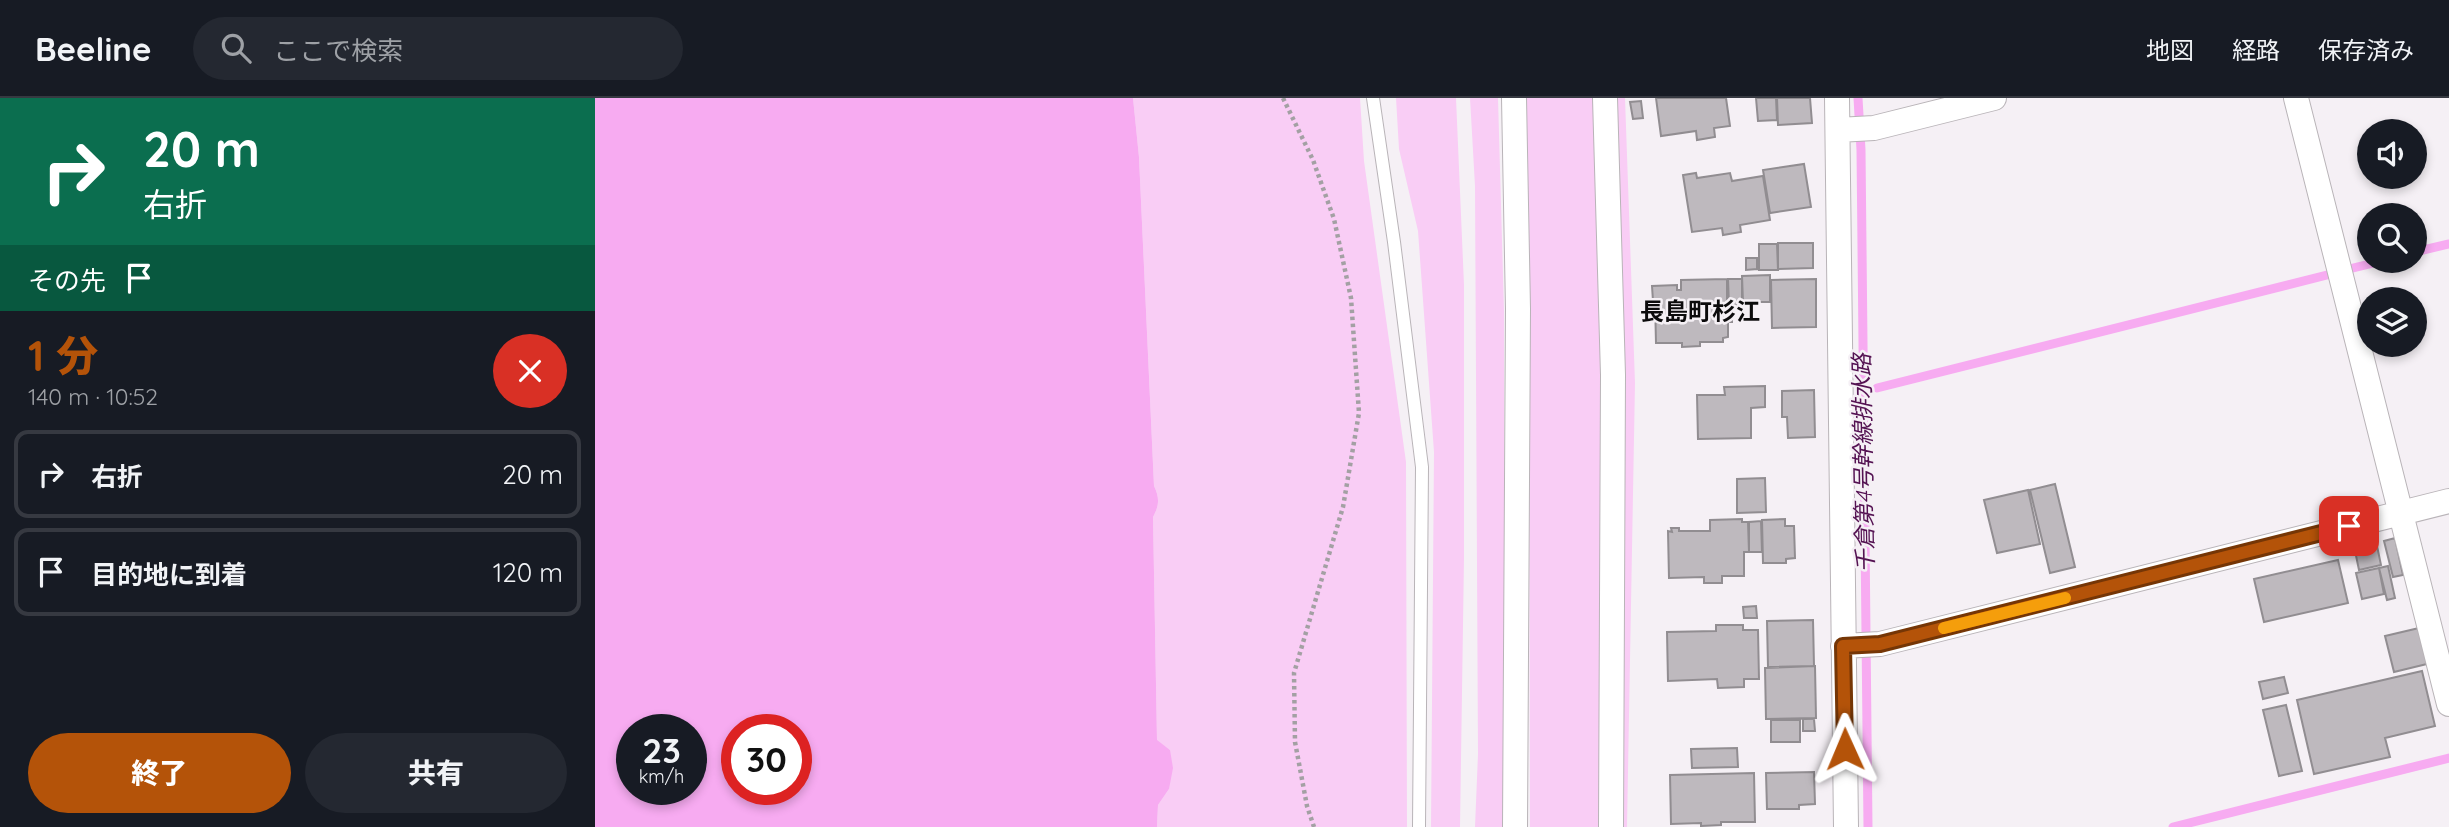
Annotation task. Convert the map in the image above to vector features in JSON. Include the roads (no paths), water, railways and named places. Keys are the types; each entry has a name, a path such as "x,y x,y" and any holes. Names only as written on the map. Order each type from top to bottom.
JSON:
{"street":[{"path":"1514,98 1518,309 1515,827"},
{"path":"1605,98 1613,375 1611,827"},
{"path":"1837,98 1842,130 1848,646 1846,827"},
{"path":"1842,130 1874,128 1994,98"},
{"path":"2295,98 2449,704"},
{"path":"1848,646 1880,644 2449,501"}],"lane":[{"path":"1373,98 1422,467 1419,827"}],"waterway":[{"name":"千倉第4号幹線排水路","path":"1858,98 1861,150 1868,827"},
{"path":"2427,249 2449,244"},
{"path":"2353,268 2357,267"},
{"path":"1877,388 2331,274"},
{"path":"2173,827 2449,758"}],"district":[{"name":"長島町杉江","path":"1700,311"}]}
